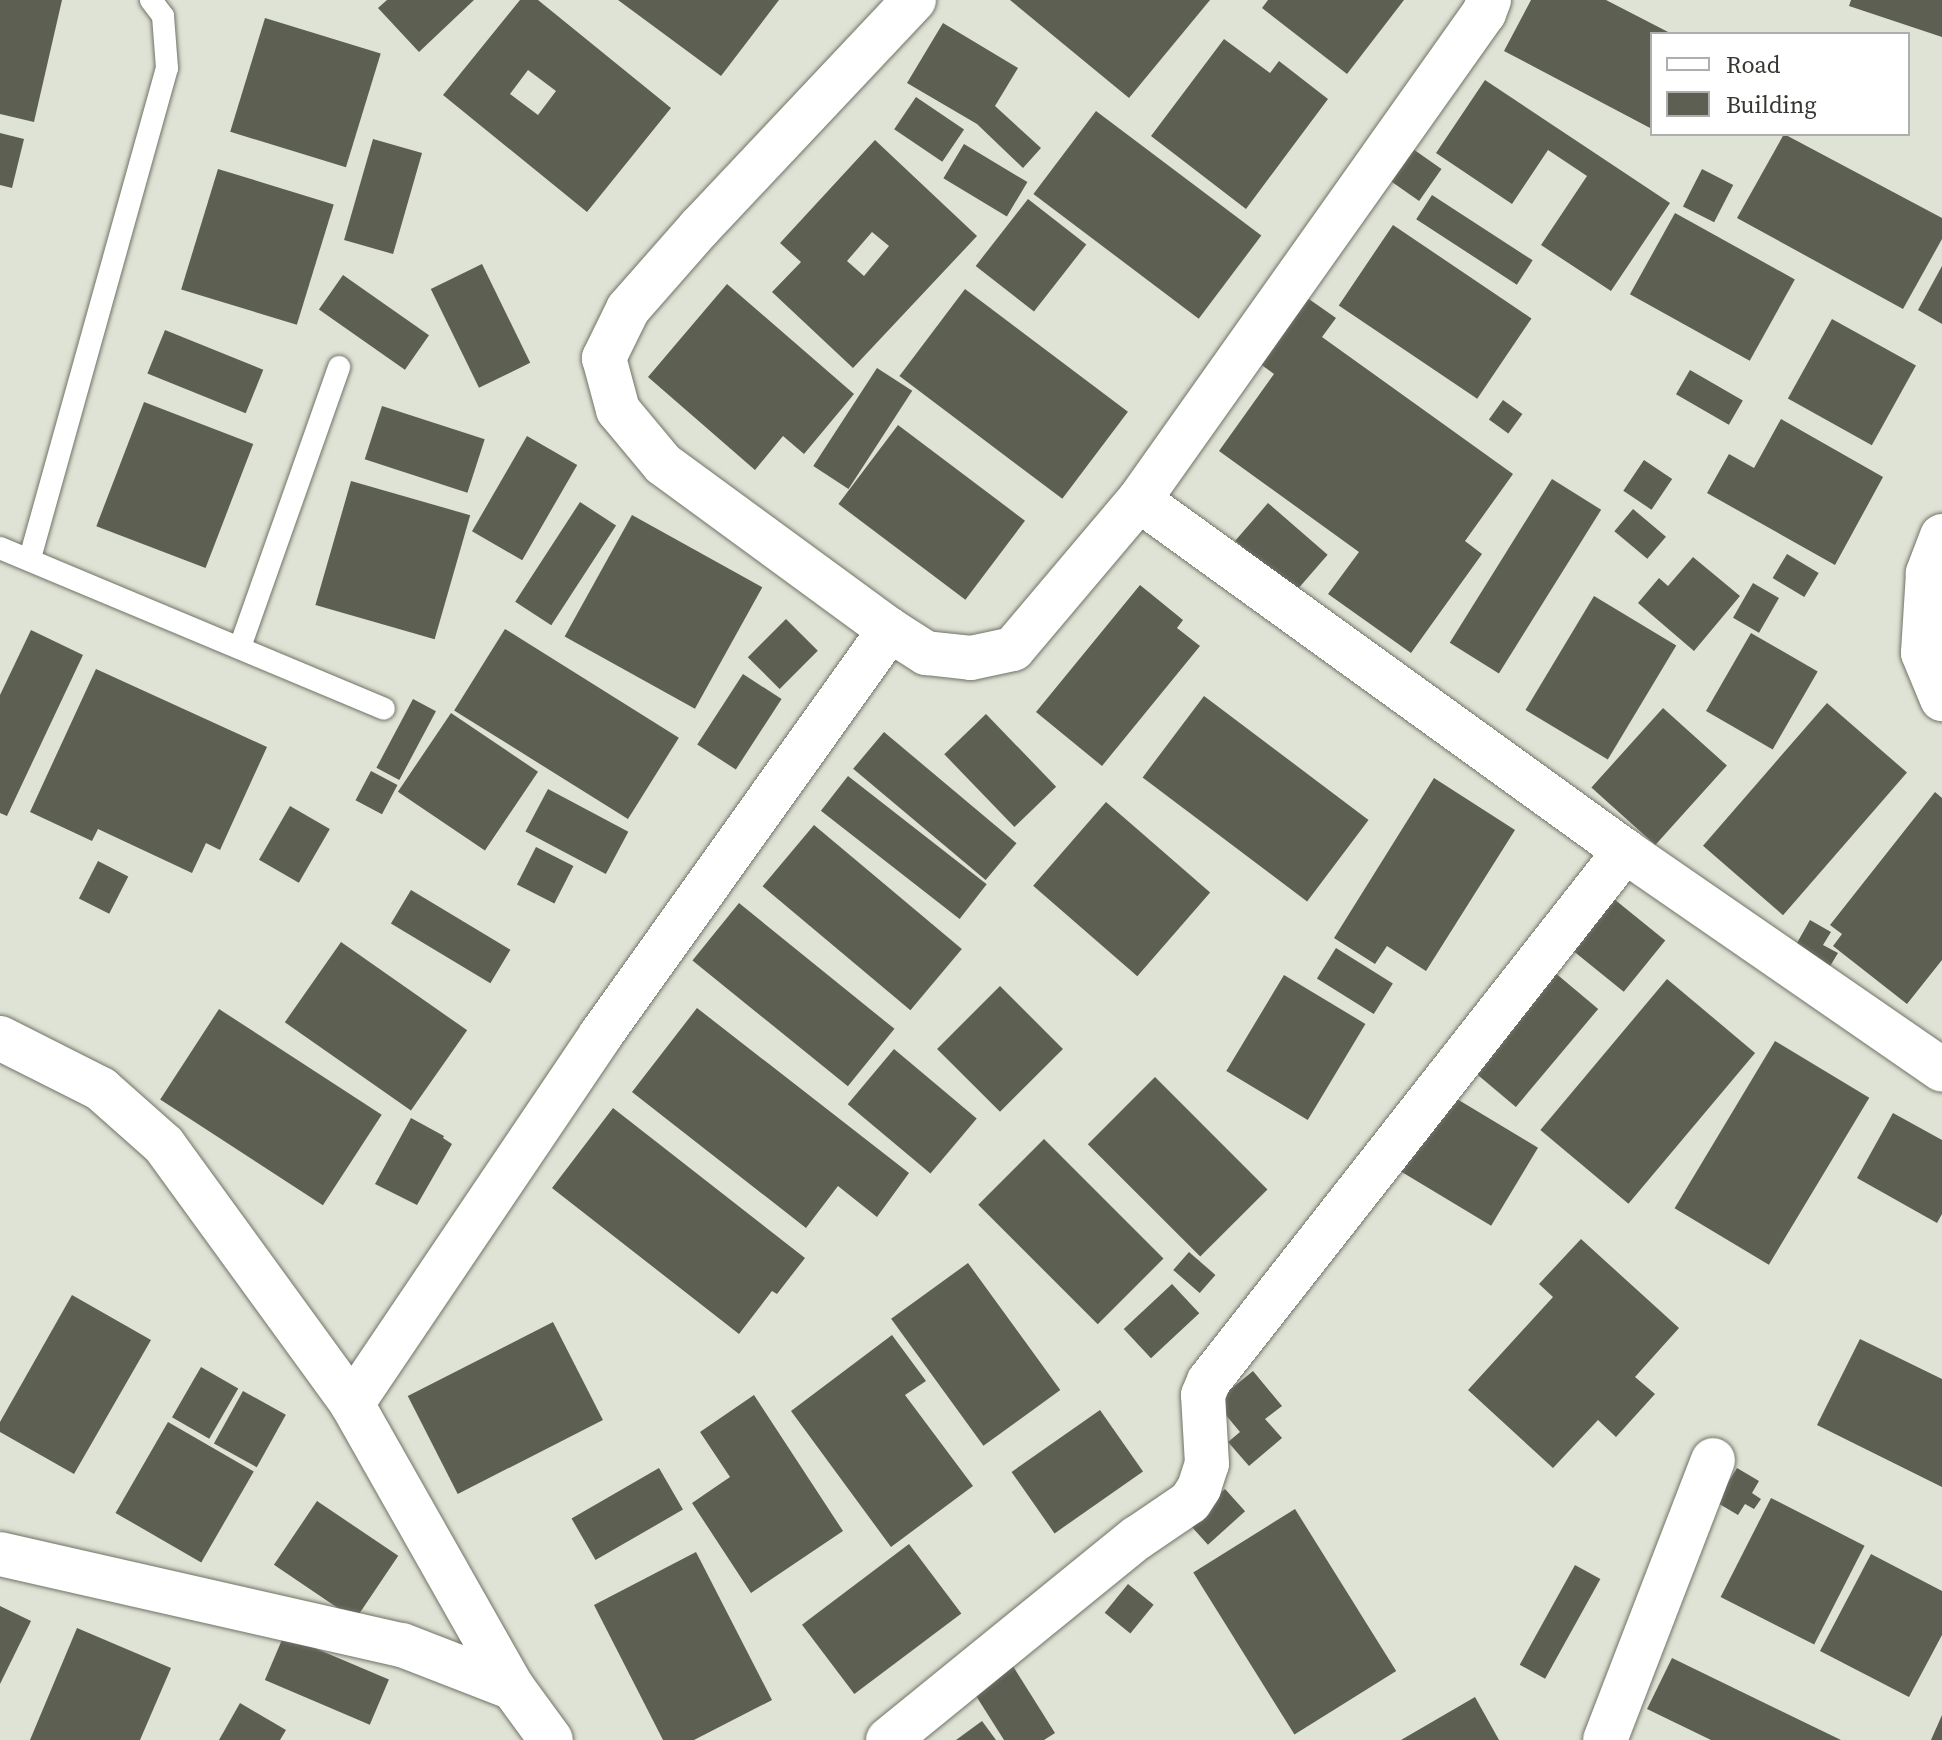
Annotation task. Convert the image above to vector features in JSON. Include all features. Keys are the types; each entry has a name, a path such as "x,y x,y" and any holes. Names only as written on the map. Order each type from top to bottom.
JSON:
{"street":[{"path":"914,0 700,227 628,309 604,358 618,410 663,464 926,653 971,658 1013,649 1139,500 1484,13 1489,0"},
{"path":"1139,500 1625,851 1942,1070"},
{"path":"1942,536 1928,573 1923,653 1942,699"},
{"path":"352,1404 600,1036 890,630"},
{"path":"888,1740 1137,1538 1190,1502 1199,1488 1207,1464 1203,1395 1224,1358 1625,851"},
{"path":"0,1038 101,1089 164,1145 352,1404 513,1688 551,1740"},
{"path":"1605,1740 1713,1460"},
{"path":"0,1554 402,1645 513,1688"}],"lane":[{"path":"30,558 167,68 163,16 151,0"},
{"path":"240,647 339,367"},
{"path":"0,548 384,709"}],"building":[{"path":"0,0 62,0 34,122 0,114"},
{"path":"387,0 474,0 419,52 378,8"},
{"path":"520,0 538,0 671,108 587,212 443,95","holes":["528,70 556,91 538,115 510,94"]},
{"path":"618,0 779,0 721,76"},
{"path":"1010,0 1210,0 1129,98"},
{"path":"1268,0 1404,0 1347,74 1262,8"},
{"path":"1531,0 1606,0 1668,32 1650,32 1650,128 1504,51"},
{"path":"1851,0 1942,0 1942,37 1849,6"},
{"path":"265,18 381,53 346,167 230,132"},
{"path":"943,23 1018,68 995,106 1041,148 1023,168 977,124 907,83"},
{"path":"1224,39 1270,73 1279,61 1328,99 1246,209 1151,136"},
{"path":"1485,80 1670,203 1611,291 1541,245 1587,176 1548,150 1512,204 1436,153"},
{"path":"916,97 964,129 942,162 894,129"},
{"path":"1096,111 1261,236 1199,319 1033,194"},
{"path":"0,133 24,139 12,188 0,185"},
{"path":"1783,136 1788,136 1942,218 1942,239 1903,309 1737,218"},
{"path":"373,139 422,153 393,254 344,240"},
{"path":"875,140 977,236 853,368 772,292 801,262 780,243","holes":["872,232 889,246 864,276 847,261"]},
{"path":"1403,142 1442,169 1419,201 1381,174"},
{"path":"964,144 1027,182 1007,216 943,178"},
{"path":"218,169 334,204 297,325 181,289"},
{"path":"1702,169 1733,185 1714,222 1683,206"},
{"path":"1432,195 1533,260 1517,285 1416,219"},
{"path":"1028,199 1086,245 1034,312 976,266"},
{"path":"1675,213 1795,279 1750,361 1630,294"},
{"path":"1393,225 1531,318 1477,399 1339,305"},
{"path":"482,264 530,363 479,388 431,289"},
{"path":"1942,266 1942,324 1918,310"},
{"path":"343,275 429,335 405,370 319,309"},
{"path":"727,284 854,394 804,454 783,436 755,470 648,377"},
{"path":"965,289 1128,412 1062,499 899,376"},
{"path":"1306,297 1336,318 1322,337 1513,474 1465,541 1482,554 1411,653 1328,594 1359,552 1219,451 1274,374 1259,363"},
{"path":"1832,319 1916,366 1872,445 1788,399"},
{"path":"165,330 263,370 246,413 147,374"},
{"path":"877,368 912,391 849,489 813,466"},
{"path":"1690,370 1743,401 1729,425 1676,394"},
{"path":"1503,400 1522,414 1508,434 1489,419"},
{"path":"144,402 253,444 206,568 96,526"},
{"path":"382,406 485,439 467,493 365,459"},
{"path":"1781,419 1883,477 1835,565 1707,493 1729,454 1754,468"},
{"path":"898,425 1025,521 965,600 838,504"},
{"path":"527,436 577,465 522,560 472,531"},
{"path":"1644,460 1672,479 1651,510 1623,491"},
{"path":"1552,479 1601,510 1499,673 1450,643"},
{"path":"351,481 470,515 435,639 315,605"},
{"path":"580,502 616,525 551,625 515,602"},
{"path":"1268,503 1328,555 1295,593 1235,541"},
{"path":"1633,509 1666,537 1647,559 1614,531"},
{"path":"632,515 762,587 695,709 565,637"},
{"path":"1787,554 1819,573 1804,597 1773,578"},
{"path":"1693,557 1740,596 1694,651 1638,603 1659,578 1668,586"},
{"path":"1753,583 1779,598 1759,633 1733,618"},
{"path":"1140,585 1183,620 1177,628 1200,646 1102,766 1036,712"},
{"path":"1594,596 1676,645 1608,759 1525,710"},
{"path":"786,619 818,651 780,689 748,657"},
{"path":"505,629 679,738 628,819 454,710"},
{"path":"31,630 83,655 7,816 0,813 0,695"},
{"path":"1751,633 1818,672 1773,749 1706,711"},
{"path":"96,669 267,747 220,850 206,843 192,873 98,829 92,841 30,812"},
{"path":"743,674 782,699 736,770 697,744"},
{"path":"1204,696 1369,820 1307,901 1143,777"},
{"path":"413,699 436,711 399,780 376,768"},
{"path":"1827,703 1907,773 1783,915 1703,846"},
{"path":"1663,708 1727,766 1655,845 1591,788"},
{"path":"451,713 538,772 485,850 398,792"},
{"path":"986,714 1056,787 1014,827 944,754"},
{"path":"884,732 1017,843 986,880 853,769"},
{"path":"371,771 397,785 382,814 356,800"},
{"path":"848,776 987,884 960,919 821,811"},
{"path":"1434,778 1515,830 1426,971 1387,946 1375,964 1334,938"},
{"path":"548,789 628,832 606,874 525,831"},
{"path":"1935,792 1942,798 1942,960 1907,1004 1833,946 1842,934 1830,925"},
{"path":"1106,802 1210,893 1137,976 1033,886"},
{"path":"290,806 330,829 299,883 259,860"},
{"path":"814,825 962,949 910,1010 763,886"},
{"path":"536,847 573,866 554,903 517,884"},
{"path":"98,861 128,876 109,914 79,898"},
{"path":"1593,882 1665,941 1624,992 1551,933"},
{"path":"411,890 510,950 490,983 391,923"},
{"path":"739,903 894,1029 848,1086 692,961"},
{"path":"1810,920 1831,932 1823,945 1838,953 1823,978 1789,957"},
{"path":"341,942 467,1030 411,1111 285,1022"},
{"path":"1336,948 1393,984 1374,1014 1317,979"},
{"path":"1553,971 1598,1009 1516,1107 1471,1069"},
{"path":"1284,975 1365,1024 1308,1120 1226,1071"},
{"path":"1667,979 1755,1053 1628,1204 1540,1130"},
{"path":"1000,986 1063,1049 1000,1112 937,1049"},
{"path":"697,1008 909,1173 877,1217 838,1186 806,1228 632,1092"},
{"path":"219,1009 382,1115 323,1205 160,1100"},
{"path":"1775,1041 1869,1098 1769,1265 1675,1208"},
{"path":"894,1049 977,1118 930,1174 848,1104"},
{"path":"1155,1077 1267,1189 1200,1257 1088,1144"},
{"path":"1442,1090 1538,1148 1491,1226 1395,1168"},
{"path":"613,1108 805,1258 777,1294 772,1291 739,1334 552,1188"},
{"path":"1893,1113 1942,1140 1942,1214 1937,1223 1857,1178"},
{"path":"411,1118 444,1136 452,1144 417,1205 375,1184"},
{"path":"1044,1139 1164,1259 1098,1324 978,1205"},
{"path":"1581,1239 1679,1328 1635,1377 1655,1394 1616,1437 1598,1420 1553,1468 1468,1390 1553,1297 1539,1284"},
{"path":"1189,1252 1215,1275 1200,1293 1173,1270"},
{"path":"968,1263 1060,1390 983,1446 891,1319"},
{"path":"1172,1284 1199,1313 1151,1358 1124,1329"},
{"path":"72,1295 151,1340 74,1474 0,1432 0,1422"},
{"path":"553,1322 603,1420 458,1494 408,1396"},
{"path":"892,1335 926,1381 905,1395 973,1486 891,1547 791,1411"},
{"path":"1860,1339 1942,1379 1942,1487 1817,1425"},
{"path":"201,1367 238,1388 209,1439 172,1417"},
{"path":"1253,1371 1282,1406 1265,1419 1282,1438 1249,1466 1228,1442 1240,1432 1215,1402"},
{"path":"243,1391 286,1415 257,1467 214,1443"},
{"path":"754,1395 843,1531 751,1593 692,1503 730,1477 700,1432"},
{"path":"1100,1410 1143,1471 1055,1533 1012,1472"},
{"path":"168,1422 254,1472 201,1562 116,1513"},
{"path":"659,1468 683,1510 596,1560 572,1518"},
{"path":"1737,1468 1759,1481 1752,1493 1761,1499 1754,1509 1745,1504 1738,1515 1716,1502"},
{"path":"1225,1489 1245,1511 1208,1545 1188,1522"},
{"path":"1771,1498 1865,1546 1814,1645 1721,1597"},
{"path":"317,1501 398,1556 355,1620 274,1565"},
{"path":"1295,1509 1396,1671 1294,1735 1193,1573"},
{"path":"909,1544 961,1613 854,1694 802,1625"},
{"path":"696,1552 772,1700 694,1740 663,1740 594,1605"},
{"path":"1871,1554 1942,1591 1942,1635 1909,1697 1820,1651"},
{"path":"1575,1565 1600,1579 1545,1679 1520,1665"},
{"path":"1128,1584 1154,1605 1130,1634 1105,1613"},
{"path":"0,1606 31,1621 0,1684"},
{"path":"77,1628 171,1668 140,1740 30,1740"},
{"path":"284,1635 389,1680 370,1725 265,1680"},
{"path":"1672,1658 1841,1740 1711,1740 1647,1709"},
{"path":"1011,1663 1055,1733 1044,1740 1004,1740 971,1688"},
{"path":"1475,1697 1499,1740 1401,1740"},
{"path":"240,1703 286,1730 280,1740 219,1740"},
{"path":"1942,1715 1942,1740 1931,1740"},
{"path":"982,1721 996,1740 956,1740"}]}
